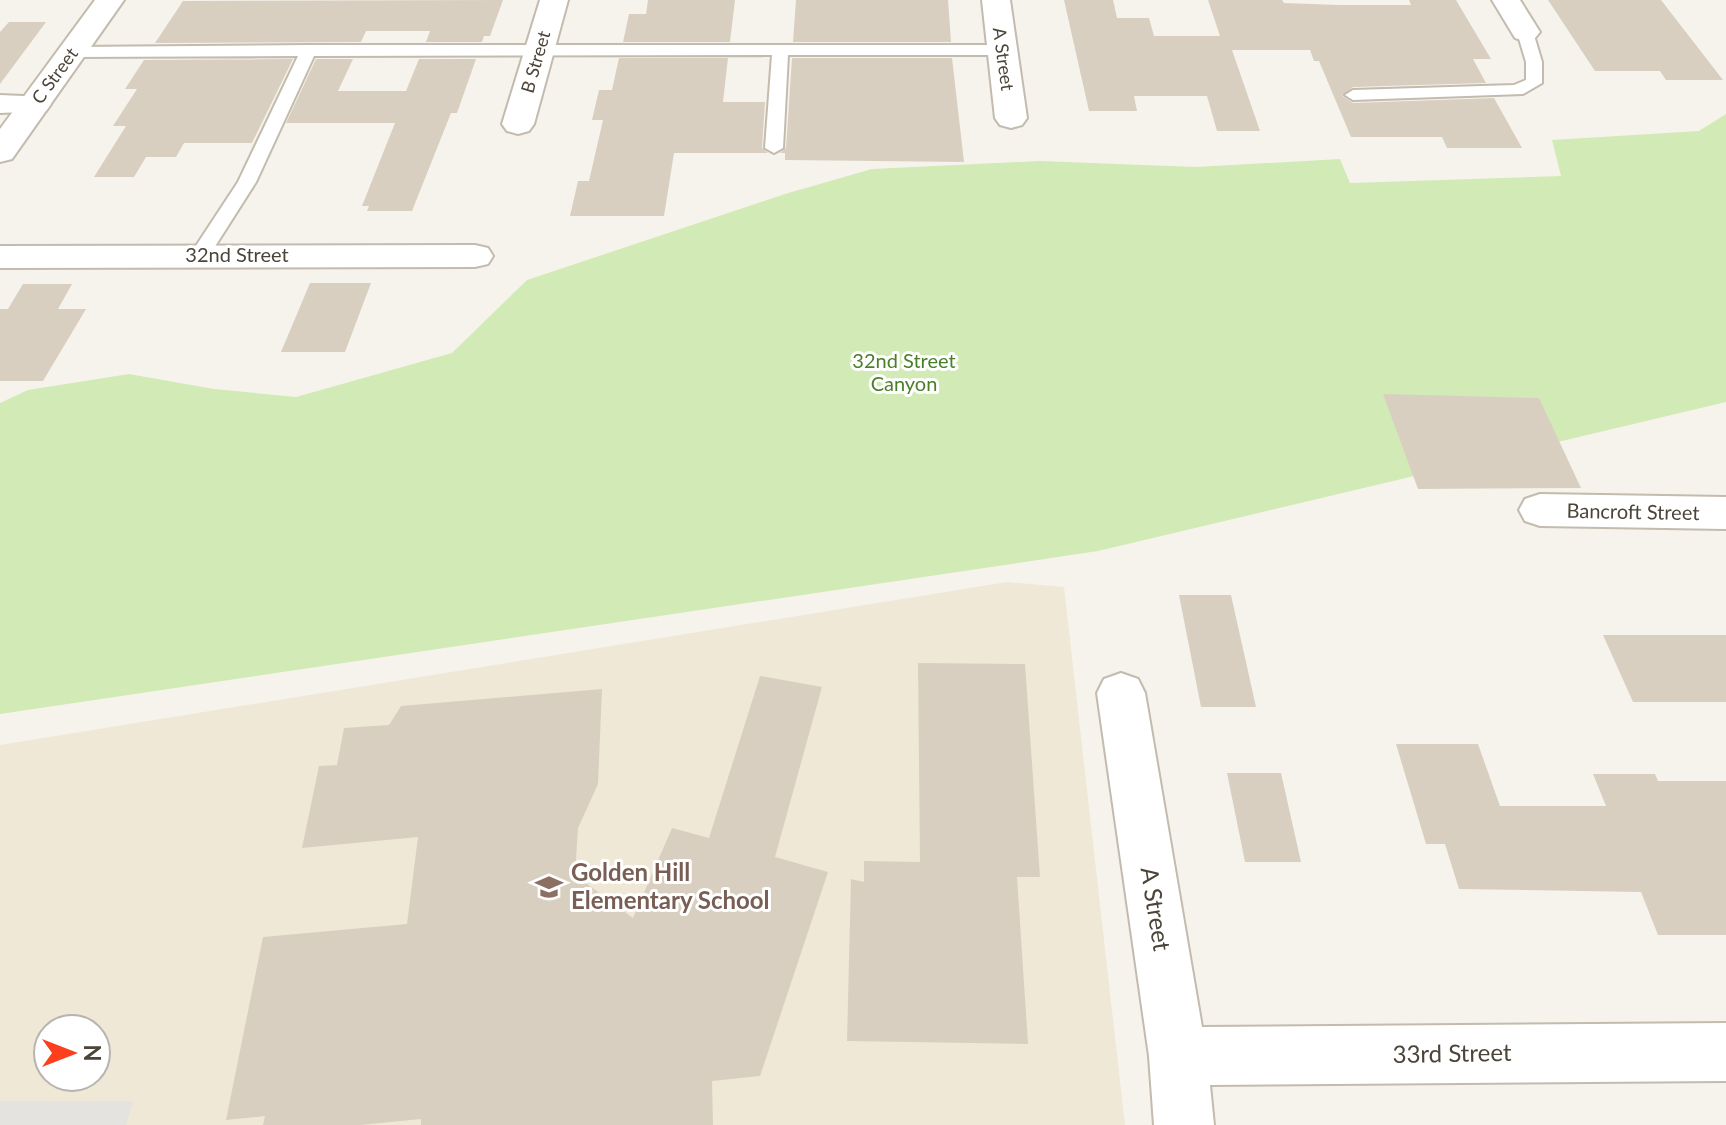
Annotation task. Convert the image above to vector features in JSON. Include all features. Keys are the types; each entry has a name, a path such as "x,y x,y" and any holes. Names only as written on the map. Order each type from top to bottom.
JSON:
{"street":[{"name":"C Street","path":"0,152 110,0"},
{"name":"B Street","path":"518,124 554,0"},
{"name":"A Street","path":"996,0 1011,118"},
{"path":"1506,0 1525,32"},
{"path":"0,104 35,104"},
{"name":"32nd Street","path":"0,257 475,256"},
{"name":"Bancroft Street","path":"1540,510 1726,513"},
{"name":"A Street","path":"1121,693 1178,1056 1184,1125"},
{"name":"33rd Street","path":"1178,1056 1726,1052"}],"lane":[{"path":"1353,95 1517,90 1534,83 1534,62 1525,32"},
{"path":"200,255 247,182 309,50"},
{"path":"72,52 1002,50"},
{"path":"774,148 780,52"}],"shaded area":[{"name":"Golden Hill Elementary School","path":"1007,582 1064,587 1125,1125 0,1125 0,745"},
{"path":"0,1101 133,1101 126,1125 0,1125"}],"green space":[{"name":"32nd Street Canyon","path":"1726,114 1726,402 1098,551 0,714 0,403 28,390 129,374 214,389 296,397 452,353 527,280 785,194 872,169 1040,161 1196,167 1340,159 1350,183 1561,176 1552,140 1699,131"}],"building":[{"path":"503,0 490,36 484,36 482,42 426,42 430,31 366,31 361,42 155,43 183,1"},
{"path":"648,0 735,0 730,42 623,42 629,14 646,14"},
{"path":"796,0 948,0 951,42 793,42"},
{"path":"1064,0 1113,0 1117,18 1149,18 1154,36 1220,36 1208,0 1411,5 1409,0 1456,0 1491,59 1473,59 1486,83 1353,87 1342,96 1353,103 1494,98 1522,148 1447,148 1442,137 1351,137 1319,61 1314,61 1310,50 1232,50 1260,131 1217,131 1207,96 1134,96 1137,111 1089,111"},
{"path":"1548,0 1661,0 1723,80 1666,80 1660,71 1595,71"},
{"path":"9,22 46,22 0,84 0,32"},
{"path":"619,58 728,58 723,102 765,102 762,148 768,153 674,153 664,216 570,216 578,181 589,181 603,120 592,120 599,90 612,90"},
{"path":"792,58 952,58 964,162 785,160 785,153 780,153 786,148"},
{"path":"293,59 252,143 184,143 176,157 146,157 134,177 94,177 126,126 113,126 137,89 125,89 144,60"},
{"path":"316,59 353,59 338,91 406,91 419,59 476,59 457,113 451,113 412,211 367,211 369,206 362,206 395,123 286,123"},
{"path":"310,283 371,283 345,352 281,352"},
{"path":"23,284 72,284 58,309 86,309 43,381 0,381 0,309 8,309"},
{"path":"1383,394 1539,398 1581,488 1418,489"},
{"path":"1179,595 1231,595 1256,707 1201,707"},
{"path":"1603,635 1726,635 1726,702 1633,702"},
{"path":"918,663 1025,664 1040,877 1017,877 1028,1044 847,1041 851,879 864,882 864,861 920,862"},
{"path":"760,676 822,687 775,857 828,872 760,1076 712,1081 713,1125 421,1125 421,1119 361,1125 263,1125 265,1116 226,1120 263,937 407,924 418,837 302,848 319,766 337,765 344,728 389,725 401,706 602,689 598,784 578,828 575,875 633,918 672,828 709,838"},
{"path":"1396,744 1478,744 1500,806 1606,806 1593,774 1655,774 1658,781 1726,781 1726,935 1658,935 1641,892 1459,889 1445,844 1426,844"},
{"path":"1227,773 1281,773 1301,862 1245,862"}],"place":[{"name":"Golden Hill Elementary School","path":"549,887"}]}
